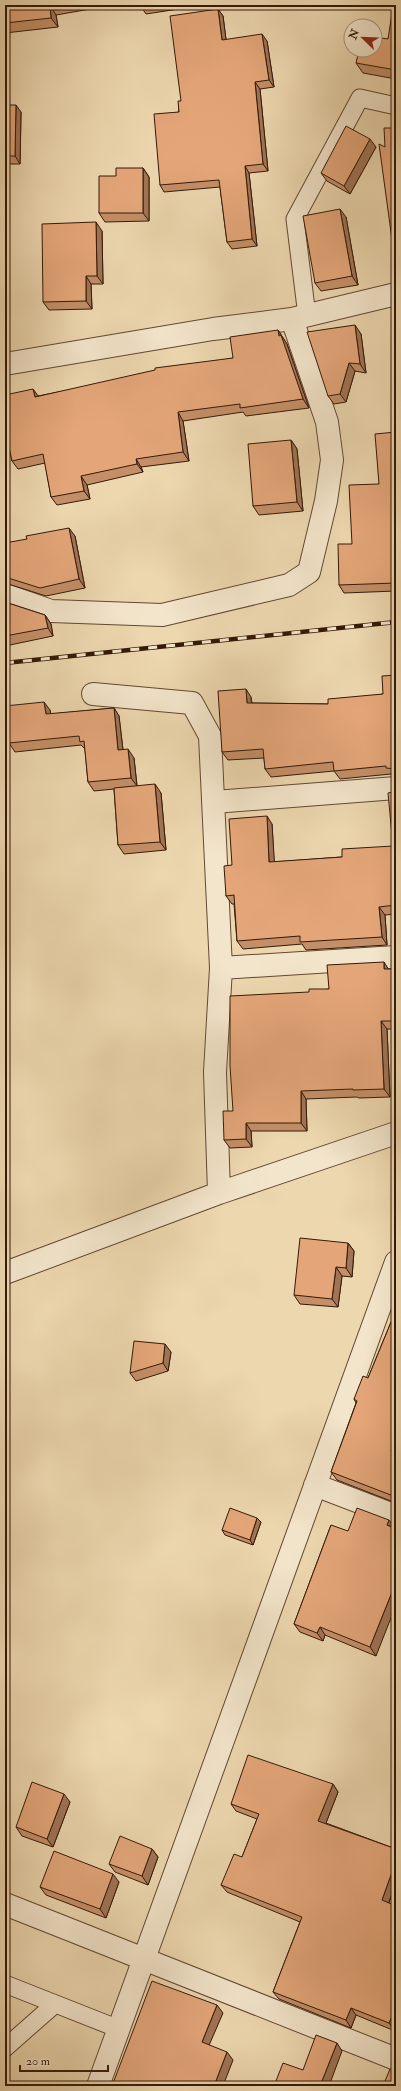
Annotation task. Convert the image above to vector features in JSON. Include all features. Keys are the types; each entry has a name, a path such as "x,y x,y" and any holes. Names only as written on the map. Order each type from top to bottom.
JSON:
{"street":[{"path":"5,364 213,328 299,318 396,294"},
{"path":"5,596 51,612 162,615 289,585 309,572 326,501 332,460 327,422 299,318"},
{"path":"94,694 192,703 210,736 221,968 214,1072 219,1193"},
{"path":"214,802 396,788"},
{"path":"221,968 396,957"},
{"path":"5,1273 219,1193 396,1133"},
{"path":"98,2086 396,1262"},
{"path":"316,1485 396,1516"},
{"path":"5,1904 145,1958 396,2059"}],"lane":[{"path":"299,318 295,219 360,98 396,106"},
{"path":"5,1984 119,2029"},
{"path":"5,2048 55,2004"}],"building":[{"path":"5,5 50,5 51,18 5,23"},
{"path":"218,9 222,40 262,34 269,80 255,82 263,164 245,166 252,239 227,242 219,180 160,185 154,114 179,112 178,101 181,101 170,16"},
{"path":"392,13 396,14 396,70 356,63 357,58 383,58 383,38 388,39"},
{"path":"5,105 16,105 15,156 5,156"},
{"path":"346,126 370,139 344,186 321,173"},
{"path":"384,128 396,128 396,247 393,247 379,144 385,147"},
{"path":"116,168 143,168 143,213 99,213 99,176 116,176"},
{"path":"340,209 352,276 315,283 303,216"},
{"path":"96,222 97,276 86,276 86,301 43,302 42,224"},
{"path":"355,325 360,364 349,363 340,394 328,396 307,332"},
{"path":"278,330 303,399 240,408 240,404 178,412 183,452 136,459 137,464 81,476 84,491 51,497 43,454 12,461 5,428 5,395 33,389 35,397 155,370 155,368 233,358 230,337"},
{"path":"396,432 396,583 339,585 338,544 352,544 349,485 379,484 375,434"},
{"path":"291,440 297,502 253,506 248,444"},
{"path":"69,528 79,579 40,588 5,577 5,543 27,539 26,536"},
{"path":"5,602 45,615 48,628 5,636"},
{"path":"396,675 396,769 386,768 386,766 334,771 333,762 265,769 263,749 222,752 218,691 246,689 247,703 328,704 328,699 383,694 382,676"},
{"path":"44,702 46,714 114,708 118,750 128,749 131,778 88,782 84,741 80,742 79,736 9,743 5,706"},
{"path":"155,784 160,842 118,845 114,788"},
{"path":"396,791 396,905 379,907 382,937 300,942 300,936 237,941 234,895 226,896 224,866 232,865 229,819 267,816 269,862 342,857 342,849 393,846 388,793"},
{"path":"384,962 384,969 396,969 396,1021 381,1021 384,1089 301,1091 301,1123 246,1123 246,1139 224,1140 223,1111 233,1111 230,1066 230,996 309,992 309,989 329,989 327,965"},
{"path":"300,1238 348,1243 346,1268 336,1267 332,1299 294,1295"},
{"path":"396,1310 396,1439 391,1451 396,1453 396,1497 331,1472 357,1401 354,1399 363,1376 368,1378"},
{"path":"134,1341 165,1344 163,1363 130,1373"},
{"path":"230,1508 257,1518 250,1540 222,1530"},
{"path":"357,1508 389,1520 387,1525 396,1529 396,1582 370,1647 320,1627 317,1633 294,1624 331,1525 348,1531"},
{"path":"248,1755 333,1784 318,1821 396,1849 396,1861 382,1900 396,1906 396,2012 394,2012 389,2023 351,2008 346,2020 273,1992 302,1917 221,1885 234,1854 242,1857 259,1814 231,1804"},
{"path":"32,1782 64,1794 47,1839 16,1827"},
{"path":"120,1836 152,1849 142,1876 109,1864"},
{"path":"54,1851 113,1874 100,1909 40,1887"},
{"path":"152,1981 217,2005 202,2042 227,2052 214,2086 177,2086 173,2084 173,2086 112,2086"},
{"path":"316,2035 337,2043 320,2086 274,2086 283,2063 303,2070"},
{"path":"390,2069 396,2071 396,2086 383,2086"}],"railway":[{"path":"5,663 396,622"}]}
